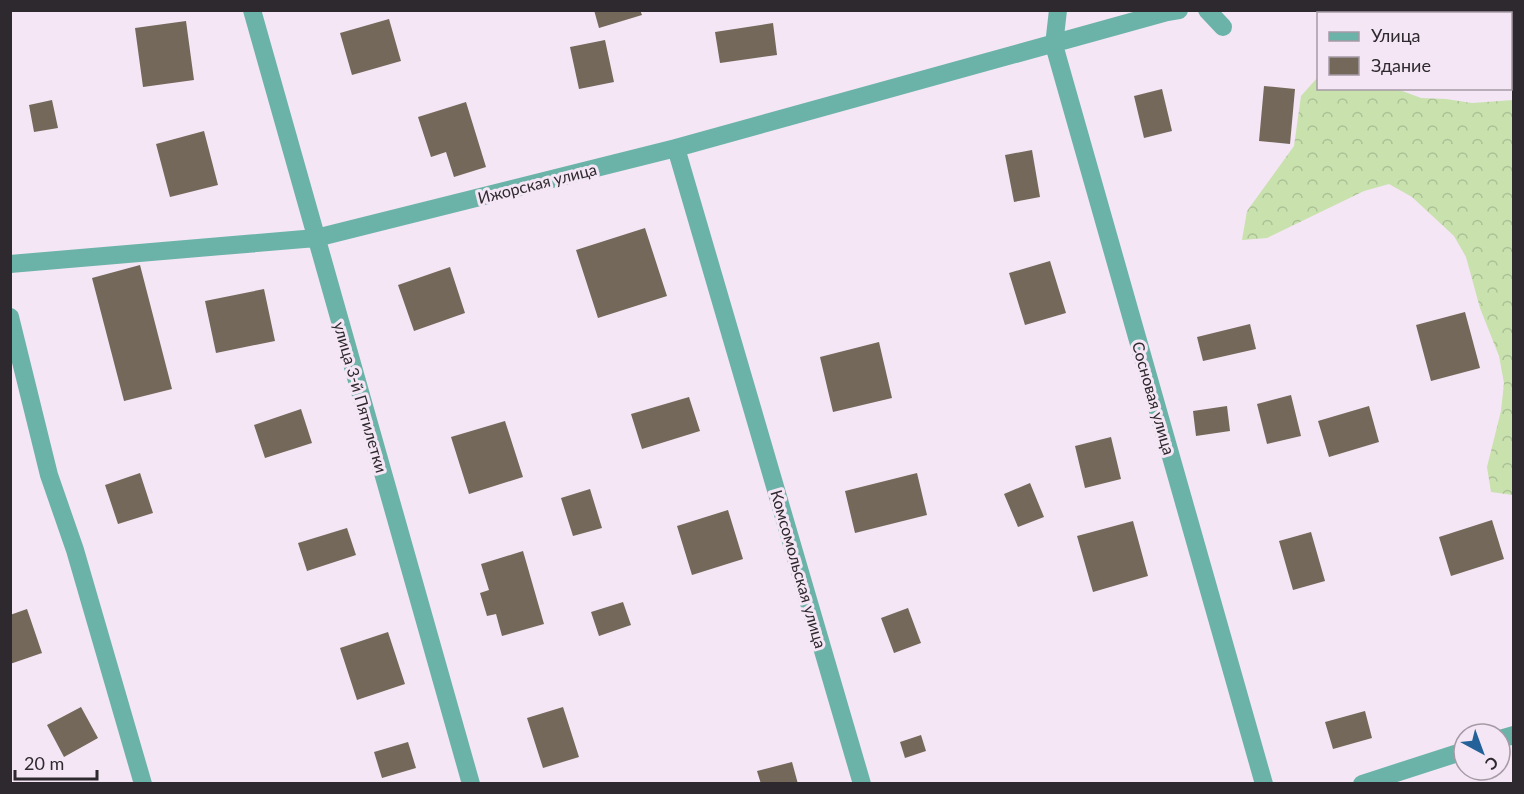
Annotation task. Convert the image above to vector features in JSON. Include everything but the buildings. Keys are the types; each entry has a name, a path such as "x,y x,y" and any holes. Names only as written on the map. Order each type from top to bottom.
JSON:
{"street":[{"name":"улица 3-й Пятилетки","path":"252,10 471,783"},
{"name":"Сосновая улица","path":"1058,10 1054,45 1264,783"},
{"name":"Ижорская улица","path":"10,264 316,238 676,148 1179,10"},
{"path":"1207,10 1223,27"},
{"name":"Комсомольская улица","path":"676,148 862,783"},
{"path":"10,317 49,475 75,550 143,783"},
{"path":"1362,783 1452,755"}],"green space":[{"path":"1317,78 1317,90 1400,90 1421,98 1472,103 1513,100 1513,495 1491,492 1487,467 1501,411 1504,383 1499,356 1480,308 1466,257 1454,236 1412,197 1389,184 1364,191 1267,238 1242,240 1247,211 1294,146 1301,96"}]}
